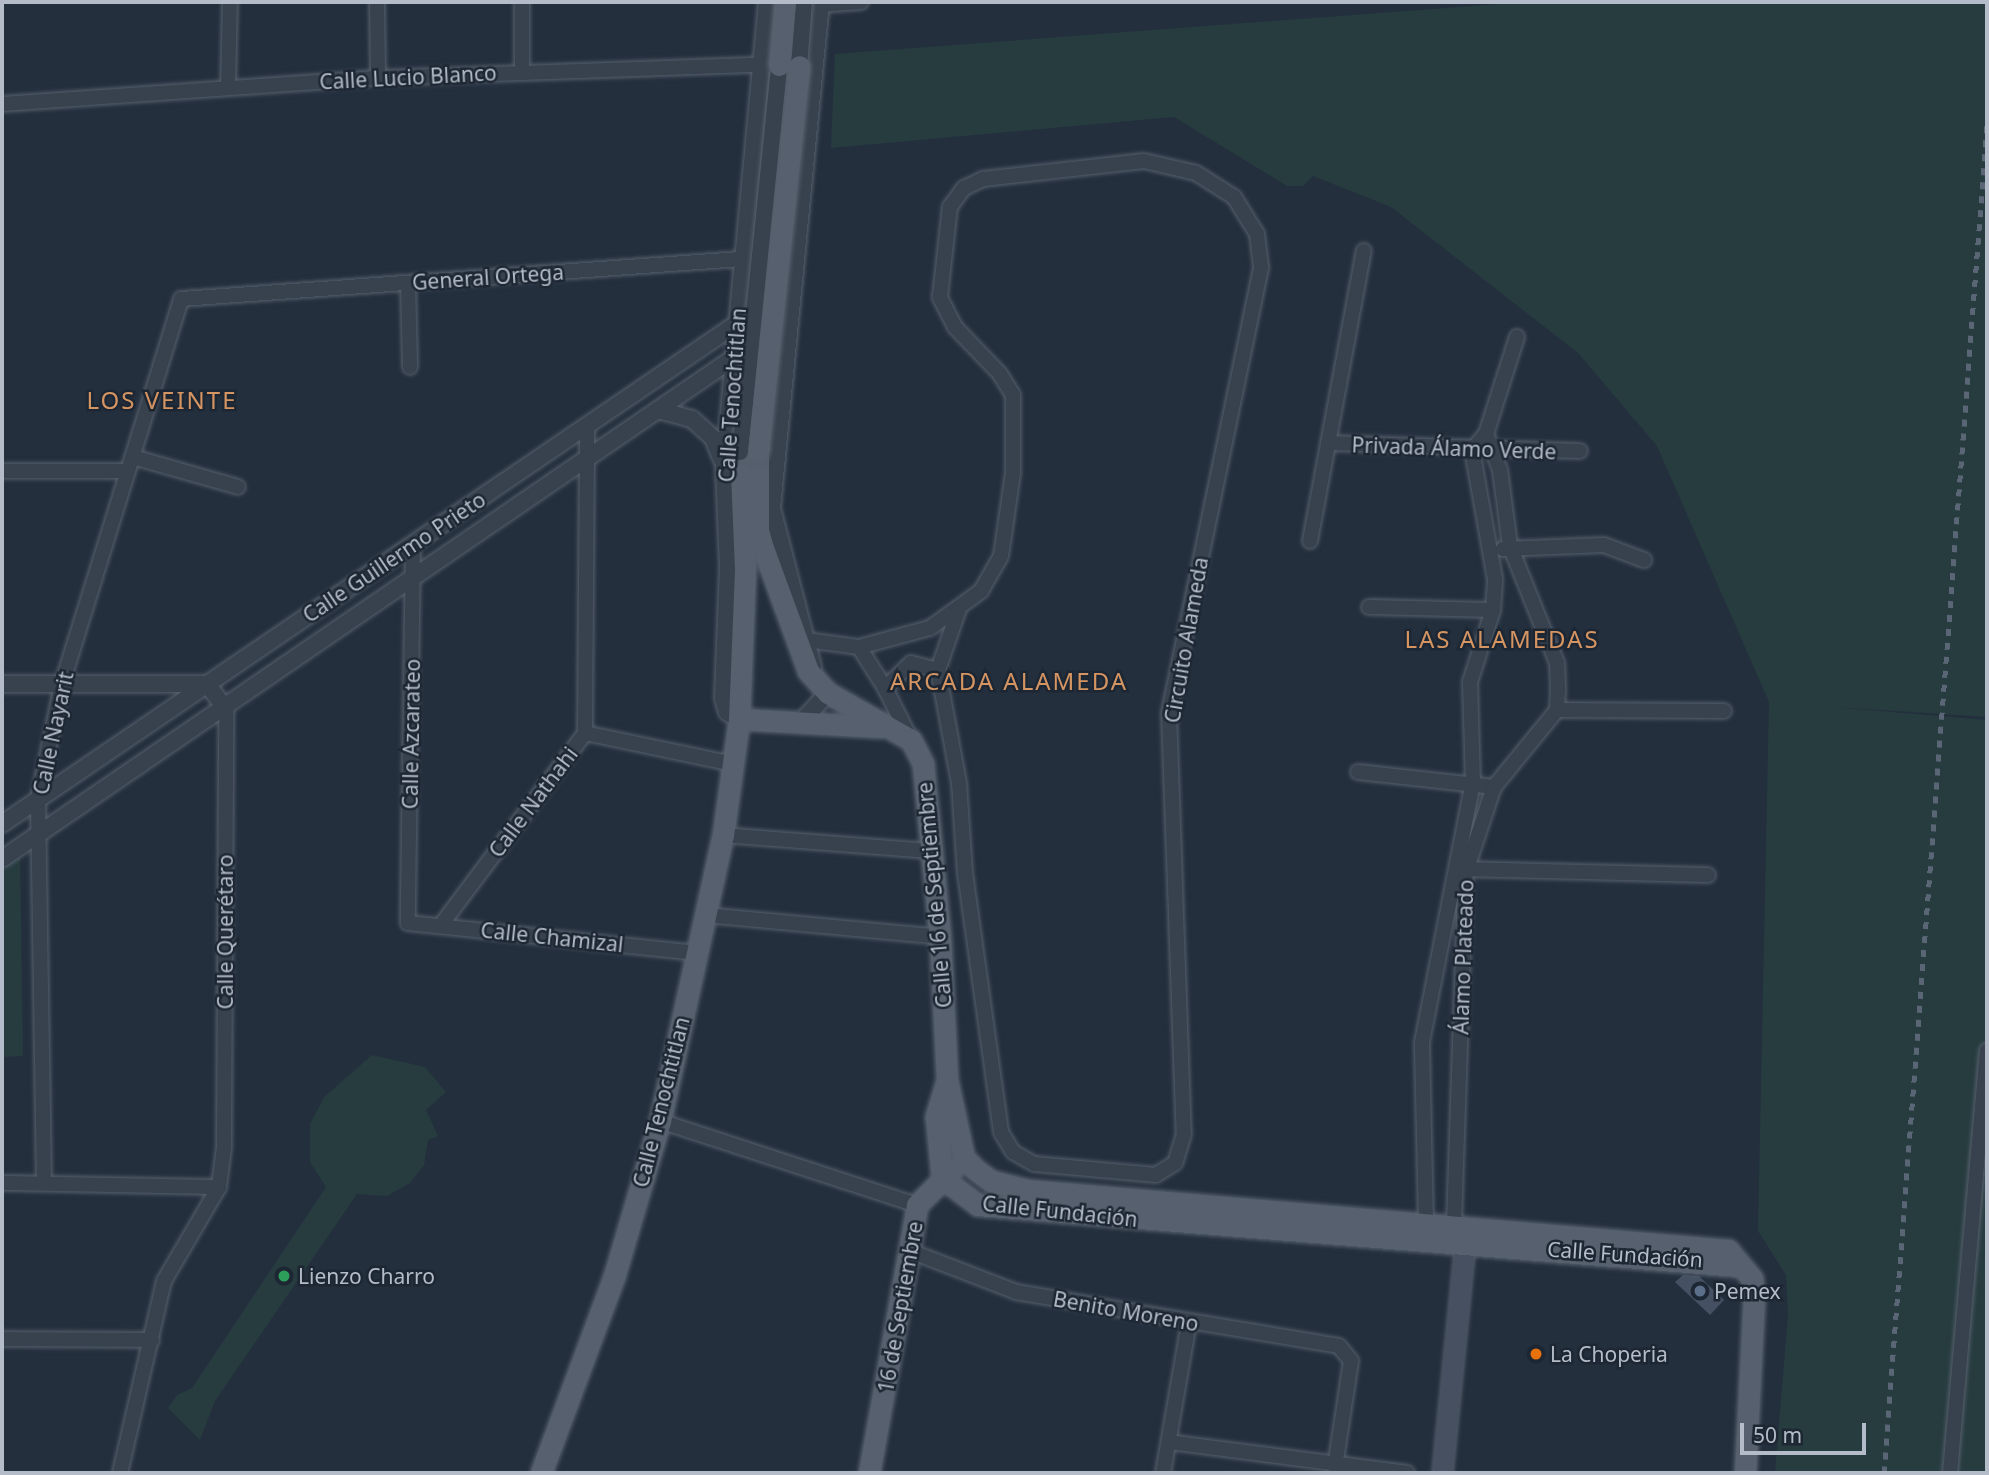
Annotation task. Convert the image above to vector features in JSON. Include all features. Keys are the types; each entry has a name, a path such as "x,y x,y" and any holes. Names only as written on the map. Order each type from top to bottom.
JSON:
{"main road":[{"path":"785,2 789,65"},
{"name":"Calle Tenochtitlan","path":"541,1473 614,1277 660,1121 723,835 739,719 745,569 741,457 789,65"},
{"path":"741,457 758,534 821,686 911,740"},
{"path":"739,719 887,727"},
{"name":"Calle 16 de Septiembre","path":"911,740 923,764 940,937 947,1080"},
{"path":"947,1080 964,1158"},
{"path":"942,1178 936,1117 947,1080"},
{"name":"Calle Fundación","path":"964,1158 991,1181 1026,1190 1438,1226 1709,1245 1728,1250 1746,1269"},
{"name":"16 de Septiembre","path":"869,1473 917,1205 964,1158"},
{"name":"Calle Fundación","path":"942,1178 978,1205 1320,1234 1718,1261 1746,1269"},
{"path":"1442,1473 1465,1244"},
{"path":"1745,1473 1754,1296 1746,1269"}],"street":[{"path":"228,88 230,2"},
{"path":"377,2 378,78"},
{"path":"522,2 522,71"},
{"path":"766,2 789,65"},
{"path":"801,640 772,508 795,255 789,65 804,2"},
{"path":"789,65 821,3 860,2"},
{"name":"Calle Lucio Blanco","path":"2,104 378,78 522,71 789,65"},
{"name":"Calle Tenochtitlan","path":"741,457 732,359 744,258 789,65"},
{"name":"Circuito Alameda","path":"801,640 859,647 906,638 959,609 981,591 1002,556 1013,473 1015,407 1000,374 955,327 940,297 946,226 957,196 983,179 1144,161 1178,166 1217,185 1246,210 1257,234 1261,268 1169,713 1184,1133 1175,1163 1165,1171 1143,1176 1049,1167 1023,1160 1006,1144 997,1118 965,873 959,783 937,670 959,609"},
{"name":"Privada Álamo Verde","path":"1310,541 1364,251"},
{"name":"General Ortega","path":"181,299 795,255"},
{"path":"408,283 410,367"},
{"name":"Calle Nayarit","path":"44,1183 35,836 38,799 62,684 181,299"},
{"name":"Calle Guillermo Prieto","path":"2,824 736,324 791,301"},
{"name":"Calle Guillermo Prieto","path":"2,859 662,411 732,359 788,334"},
{"path":"1472,450 1486,434 1517,337"},
{"path":"662,411 692,419 713,438 741,457"},
{"path":"585,733 589,460 587,426"},
{"path":"1486,434 1494,451 1510,546 1557,663 1557,710 1724,711"},
{"name":"Privada Álamo Verde","path":"1328,443 1494,451 1580,451"},
{"name":"Álamo Plateado","path":"1438,1226 1422,1042 1460,870 1474,783 1470,682 1493,610 1492,553 1472,450"},
{"path":"132,457 238,487"},
{"path":"2,471 128,471"},
{"name":"Calle Azcarateo","path":"408,923 413,544"},
{"path":"1492,553 1510,546 1604,545 1644,560"},
{"path":"1369,607 1493,610"},
{"path":"859,647 885,688 911,740"},
{"path":"885,688 911,663 937,670"},
{"path":"2,684 206,684 226,709"},
{"path":"800,723 821,686"},
{"name":"Calle Querétaro","path":"120,1473 164,1281 207,1216 219,1186 224,1147 226,709"},
{"name":"Álamo Plateado","path":"1438,1226 1460,870 1494,787 1557,710"},
{"name":"Calle Nathahi","path":"441,925 585,733 733,764"},
{"path":"1358,772 1494,787"},
{"path":"723,835 932,851"},
{"path":"1460,870 1708,875"},
{"path":"705,915 940,937"},
{"name":"Calle Chamizal","path":"408,923 697,953"},
{"path":"1950,1473 1987,1051"},
{"path":"660,1121 917,1205"},
{"path":"2,1183 219,1186"},
{"path":"1320,1234 1335,1226 1438,1226 1465,1244 1483,1234 1554,1233"},
{"name":"Benito Moreno","path":"910,1251 1016,1292 1348,1351 1351,1361 1335,1466"},
{"path":"1163,1473 1189,1323"},
{"path":"2,1339 152,1340"},
{"path":"1169,1442 1335,1466 1407,1473"}],"green space":[{"path":"1525,2 1987,2 1987,717 1833,707 1987,720 1987,1473 1775,1473 1788,1315 1786,1275 1758,1231 1769,702 1657,446 1578,353 1391,207 1313,176 1303,186 1287,186 1174,117 831,148 835,54"},
{"path":"20,849 23,1056 2,1057 2,862"},
{"name":"Lienzo Charro","path":"372,1055 425,1067 446,1092 426,1110 438,1136 428,1140 424,1165 410,1183 387,1196 357,1194 215,1401 200,1440 168,1408 177,1395 192,1388 326,1187 310,1162 310,1124 324,1097"}],"building":[{"name":"Pemex","path":"1683,1275 1699,1276 1724,1300 1710,1315 1675,1282"}],"railway":[{"path":"1884,1473 1987,125"}],"place":[{"name":"Lienzo Charro","path":"284,1276"},
{"name":"Pemex","path":"1700,1291"},
{"name":"La Choperia","path":"1536,1354"}],"district":[{"name":"LOS VEINTE","path":"162,400"},
{"name":"LAS ALAMEDAS","path":"1502,639"},
{"name":"ARCADA ALAMEDA","path":"1009,681"}]}
